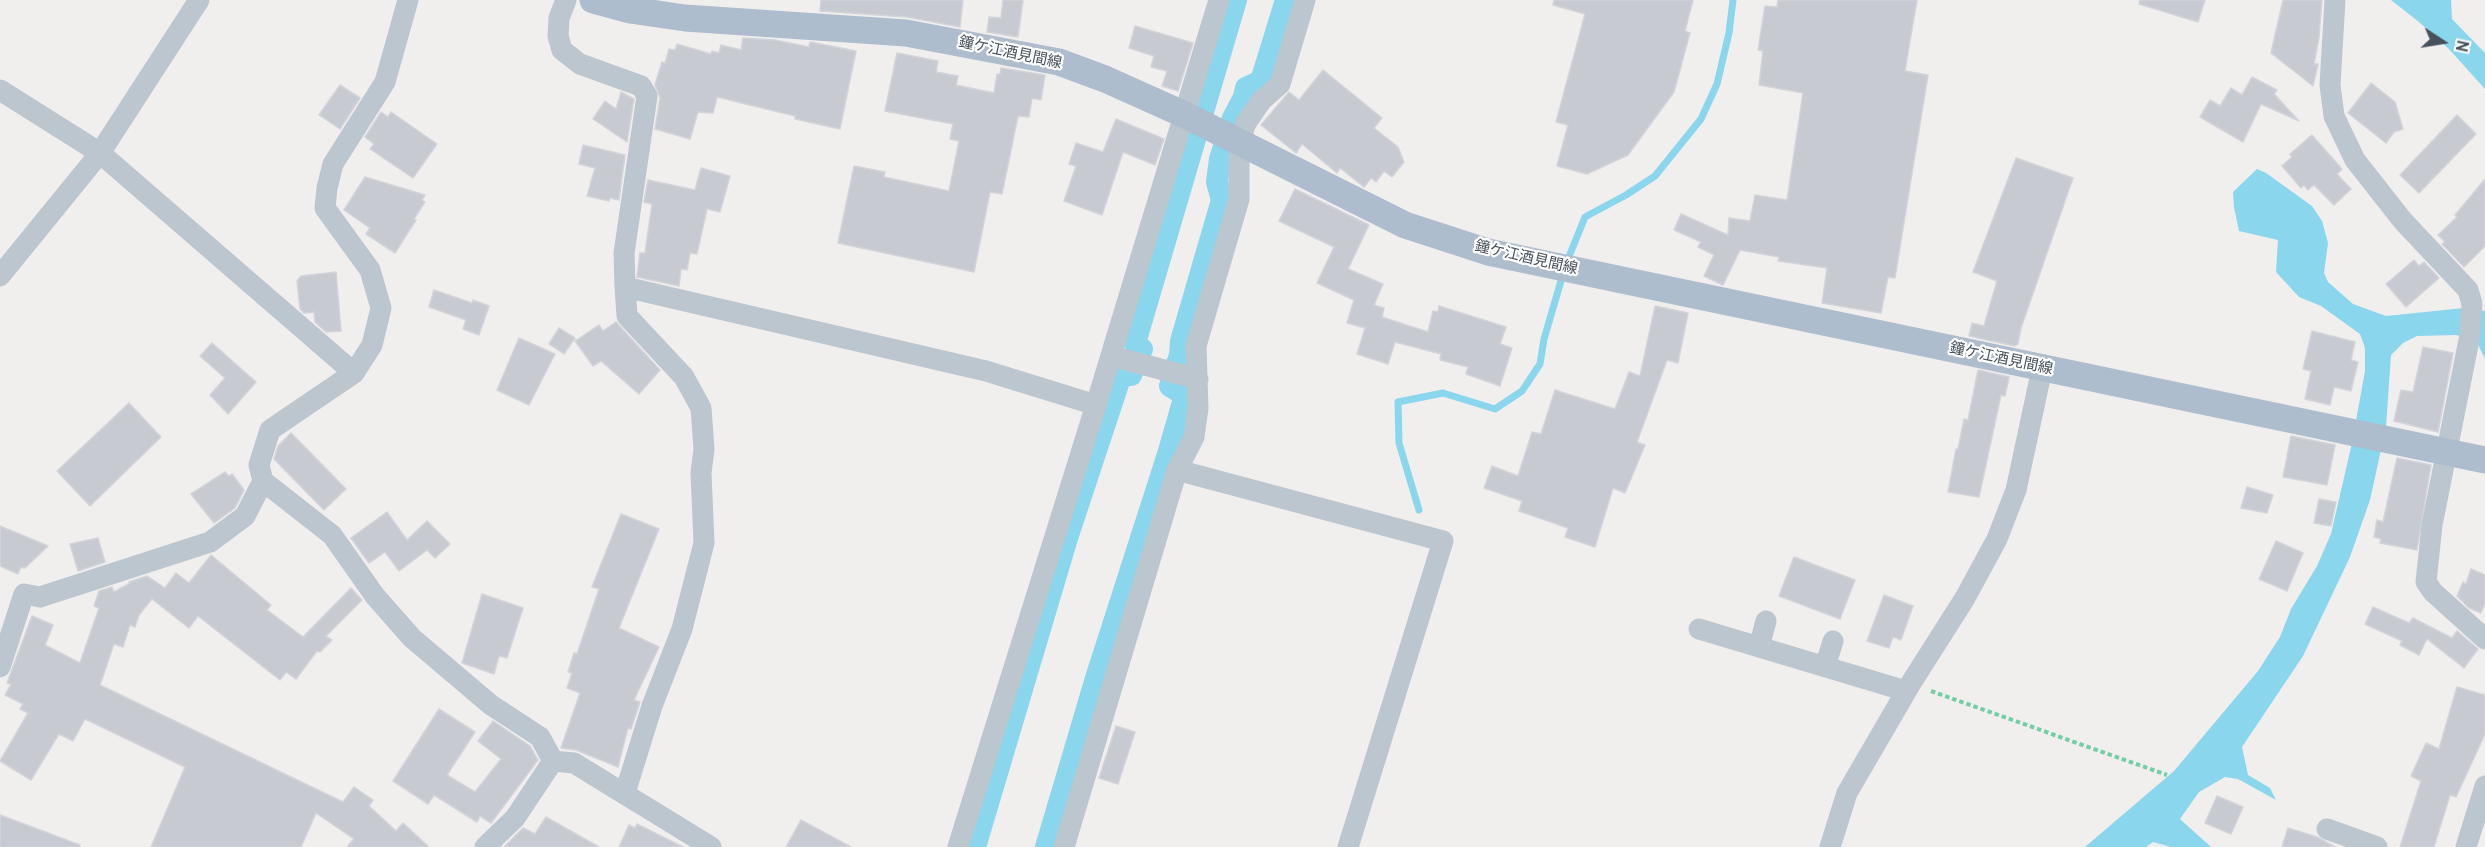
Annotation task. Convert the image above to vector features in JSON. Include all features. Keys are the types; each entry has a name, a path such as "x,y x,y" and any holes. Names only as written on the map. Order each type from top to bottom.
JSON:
{"main road":[{"name":"鐘ケ江酒見間線","path":"593,0 630,10 685,18 906,33 1059,62 1105,79 1187,117 1405,225 1488,252 2042,369 2446,450 2485,460"}],"street":[{"path":"0,276 100,153 199,0"},
{"path":"408,0 385,82 333,164 327,188 326,208 370,270 381,308 372,345 354,373 270,430 259,465 263,482 332,535 375,596 412,638 491,705 540,737 553,761"},
{"path":"566,0 559,18 558,36 562,50 580,64 641,86 647,96 624,254 627,316 684,377 701,408 704,449 701,473 704,543 682,629 652,706 625,793"},
{"path":"958,847 1187,117 1219,0"},
{"path":"1064,847 1177,470 1194,437 1198,408 1196,346 1239,199 1235,140 1261,101 1280,84 1305,0"},
{"path":"2335,0 2330,85 2334,116 2355,160 2403,221 2468,290 2472,304 2469,340 2432,525 2426,582 2433,592 2485,639"},
{"path":"0,90 100,153 354,373"},
{"path":"625,288 987,372 1096,405"},
{"path":"1111,356 1198,379"},
{"path":"1830,847 1847,793 1909,687 1965,598 1997,539 2016,490 2042,369"},
{"path":"1177,470 1443,542 1348,847"},
{"path":"0,667 24,594 39,597 210,542 245,516 263,482"},
{"path":"1759,647 1766,621"},
{"path":"1699,629 1825,667 1909,687"},
{"path":"1825,667 1833,641"},
{"path":"553,761 574,763 711,847"},
{"path":"485,847 515,818 553,761"},
{"path":"2466,847 2485,786"},
{"path":"2327,830 2377,847"}],"path":[{"path":"1909,687 2167,775"}],"water":[{"path":"2391,0 2451,0 2452,19 2485,53 2485,89 2449,49"},
{"path":"2257,169 2312,206 2322,221 2328,243 2324,273 2328,282 2353,304 2386,316 2464,308 2485,311 2485,359 2476,340 2456,335 2417,336 2403,343 2391,355 2386,427 2370,500 2350,557 2303,656 2242,747 2248,775 2270,788 2276,800 2238,779 2225,777 2199,792 2180,819 2211,847 2171,847 2153,842 2146,847 2085,847 2174,771 2258,671 2280,637 2291,609 2317,566 2331,534 2352,443 2365,371 2365,348 2360,334 2321,306 2299,297 2276,272 2278,240 2239,231 2233,192"}],"building":[{"path":"821,0 963,0 960,27 907,17 820,11"},
{"path":"1003,0 1023,0 1018,37 987,32 989,17 1001,18"},
{"path":"1554,0 1693,0 1685,31 1690,33 1674,92 1628,155 1587,174 1557,166 1568,125 1556,122 1585,14 1553,5"},
{"path":"1778,0 1917,0 1905,71 1928,75 1895,278 1888,277 1881,313 1822,303 1827,268 1778,261 1779,257 1740,250 1723,285 1704,276 1714,255 1698,247 1701,242 1674,230 1681,214 1728,235 1729,218 1750,221 1755,195 1787,200 1803,93 1759,85 1763,51 1758,50 1765,6 1777,7"},
{"path":"2140,0 2205,0 2198,22 2139,4"},
{"path":"2283,0 2322,0 2314,64 2318,64 2313,86 2271,53"},
{"path":"1135,26 1193,43 1178,91 1162,86 1167,71 1151,67 1154,56 1129,48"},
{"path":"743,38 775,40 809,47 810,42 856,51 840,129 717,97 713,113 698,112 690,139 655,129 660,98 655,85 662,62 665,63 669,49 675,50 677,44 711,54 712,51 719,53 721,45 741,50"},
{"path":"897,53 938,61 936,72 958,76 956,85 994,93 997,74 1000,74 1001,68 1045,75 1041,100 1032,98 1029,117 1018,116 1002,194 990,192 974,272 838,243 854,166 885,172 884,177 949,191 959,141 950,139 953,124 885,111"},
{"path":"1323,70 1382,118 1374,128 1398,147 1404,162 1392,177 1384,171 1376,182 1371,178 1364,187 1340,168 1337,173 1302,144 1296,153 1261,125 1289,92 1299,100"},
{"path":"2252,77 2277,90 2274,94 2299,121 2261,104 2243,142 2200,117 2210,100 2220,106 2231,88 2242,95"},
{"path":"2371,83 2395,102 2403,129 2394,132 2386,143 2348,113"},
{"path":"340,85 360,98 340,129 319,115"},
{"path":"621,92 634,99 627,142 593,119 605,101 616,109"},
{"path":"381,112 388,117 391,112 437,144 413,178 370,149 374,144 365,137"},
{"path":"2457,115 2476,134 2419,193 2400,175"},
{"path":"1116,119 1164,139 1155,165 1123,152 1102,215 1064,201 1076,166 1069,164 1076,143 1103,152"},
{"path":"2312,135 2342,169 2337,174 2351,189 2334,205 2314,185 2308,190 2304,185 2301,188 2282,166 2292,157 2290,154"},
{"path":"583,145 625,155 619,200 610,198 609,201 587,196 595,168 579,164"},
{"path":"2016,158 2073,178 2021,328 2018,344 2015,346 1969,336 1972,323 1984,326 1997,281 1973,272"},
{"path":"701,168 730,176 720,212 707,209 697,254 690,253 687,270 681,269 679,286 637,277 640,253 645,253 652,204 644,202 648,180 695,190"},
{"path":"365,177 425,195 422,200 425,202 414,219 416,220 395,253 366,234 370,228 344,210"},
{"path":"2485,179 2485,246 2464,267 2442,244 2445,242 2438,235 2457,217 2455,215"},
{"path":"1295,189 1369,225 1348,269 1383,284 1374,305 1384,308 1382,317 1428,332 1433,311 1438,312 1439,306 1506,327 1500,344 1512,348 1500,386 1466,374 1468,367 1440,360 1441,354 1395,342 1388,364 1357,354 1365,328 1347,323 1354,300 1317,283 1334,247 1279,221"},
{"path":"2414,260 2419,266 2424,262 2439,278 2406,307 2386,284"},
{"path":"336,272 341,331 326,332 315,322 314,312 304,313 300,309 297,281 301,276"},
{"path":"434,290 472,303 473,300 489,306 479,335 463,329 466,320 429,307"},
{"path":"1655,306 1688,313 1678,363 1667,360 1637,442 1645,445 1625,493 1613,488 1595,547 1565,537 1568,528 1519,511 1522,501 1484,488 1492,466 1518,476 1532,432 1541,434 1555,390 1615,409 1629,372 1640,376"},
{"path":"616,322 660,370 639,394 601,361 593,366 575,341 599,325 603,331"},
{"path":"559,328 575,338 564,354 549,344"},
{"path":"2312,331 2355,342 2351,360 2358,362 2351,391 2334,387 2330,405 2305,399 2311,371 2303,369"},
{"path":"519,338 555,354 529,405 497,390"},
{"path":"212,343 256,382 228,414 210,395 225,378 200,356"},
{"path":"2423,347 2453,353 2438,432 2394,421 2401,390 2413,392"},
{"path":"1978,370 2009,377 2005,396 2001,395 1979,497 1948,492 1956,449 1958,449 1964,419 1968,420"},
{"path":"129,403 161,437 90,506 57,471"},
{"path":"291,433 346,489 324,510 274,459 278,446"},
{"path":"2291,436 2335,445 2327,485 2283,477"},
{"path":"2397,458 2431,465 2417,550 2380,543 2381,539 2374,537 2377,520 2383,522"},
{"path":"225,472 229,476 232,474 244,490 235,508 214,523 191,494"},
{"path":"2247,487 2273,495 2267,513 2241,508"},
{"path":"2319,499 2336,502 2331,526 2314,523"},
{"path":"387,512 407,540 427,521 450,544 435,558 427,550 399,571 385,552 369,563 351,538"},
{"path":"621,514 659,529 619,628 659,647 634,700 640,702 631,729 628,728 618,767 576,750 561,748 580,693 567,688 572,673 568,672 574,653 577,654 599,589 592,587"},
{"path":"0,526 48,546 25,568 21,567 18,574 0,566"},
{"path":"98,538 105,562 78,571 70,544"},
{"path":"2276,541 2303,553 2287,591 2259,579"},
{"path":"211,555 271,605 267,610 303,637 351,588 362,600 326,636 332,640 320,652 317,651 296,679 286,672 280,680 198,616 189,628 152,599 139,615 135,627 130,625 123,647 114,644 100,685 343,802 354,787 373,800 369,806 396,831 403,823 429,847 347,847 354,839 316,813 301,847 151,847 185,767 85,719 73,741 59,734 31,780 0,761 28,713 20,709 23,704 5,695 11,684 7,683 32,616 53,625 45,645 80,663 99,608 94,606 99,591 112,587 114,592 129,582 147,576 165,588 176,573 189,583"},
{"path":"1794,557 1855,580 1840,619 1779,596"},
{"path":"2471,569 2485,575 2485,603 2481,613 2469,608 2457,596 2463,582 2466,584"},
{"path":"482,594 523,608 507,658 499,656 494,674 462,663"},
{"path":"1884,595 1913,606 1901,640 1893,637 1889,648 1867,641"},
{"path":"2373,607 2409,623 2413,618 2452,638 2457,631 2478,649 2464,668 2427,639 2419,655 2400,645 2402,641 2365,624"},
{"path":"2457,687 2485,695 2485,734 2456,797 2450,795 2434,847 2400,847 2421,781 2411,776 2426,743 2439,749"},
{"path":"439,709 475,732 447,775 475,792 501,759 478,741 493,721 530,746 538,760 491,823 480,816 477,822 434,795 428,804 393,781"},
{"path":"1116,726 1135,732 1118,784 1099,778"},
{"path":"2217,796 2243,807 2231,834 2205,823"},
{"path":"0,815 80,845 80,847 0,847"},
{"path":"546,817 599,847 504,847 523,828 535,834"},
{"path":"801,820 851,847 786,847"},
{"path":"637,824 683,847 619,847 629,825 635,828"},
{"path":"2288,828 2317,837 2335,847 2282,847"}],"waterway":[{"path":"975,847 1067,538 1121,375 1131,375 1142,349 1135,343 1236,0"},
{"path":"1046,847 1096,678 1185,395 1170,386 1222,200 1217,182 1220,159 1233,118 1246,88 1261,81 1286,0"},
{"path":"1566,264 1585,217 1655,176 1701,119 1717,84 1729,33 1733,0"},
{"path":"1419,510 1399,443 1398,402 1443,393 1495,409 1522,391 1540,364 1544,339 1563,274"}]}
